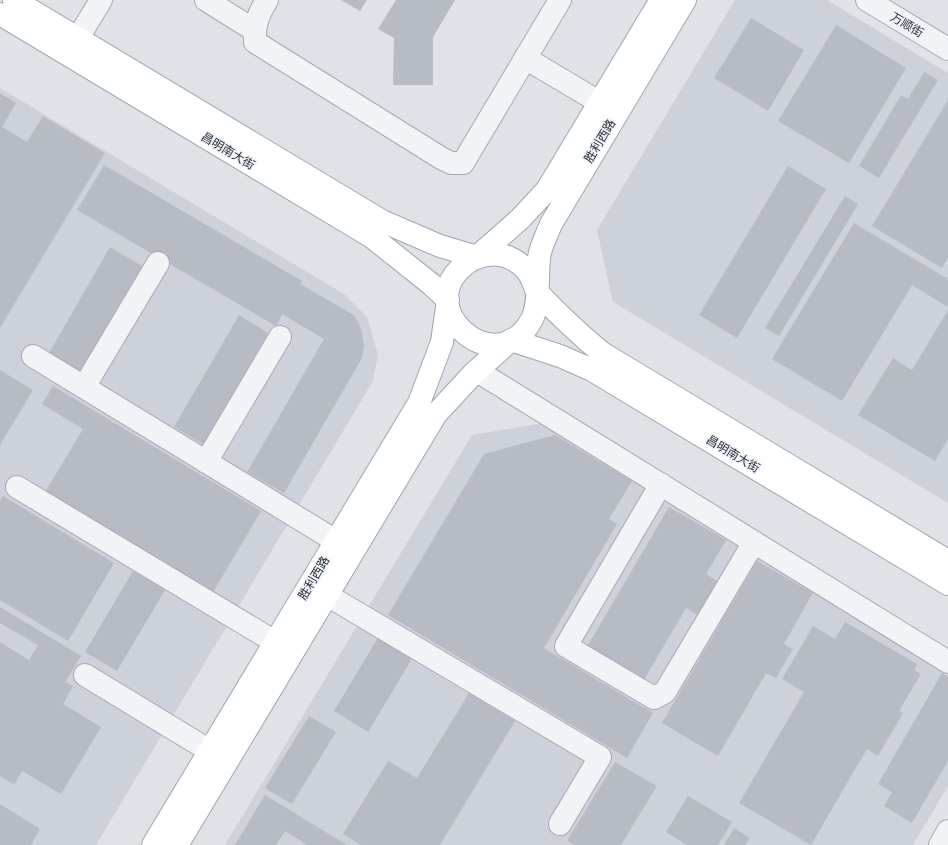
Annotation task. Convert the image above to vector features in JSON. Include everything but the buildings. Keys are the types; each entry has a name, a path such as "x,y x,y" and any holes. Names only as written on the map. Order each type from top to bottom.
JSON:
{"main road":[{"name":"昌明南大街","path":"14,0 382,221 440,246 477,257"},
{"name":"胜利西路","path":"477,257 520,219 547,190 661,0"},
{"name":"胜利西路","path":"536,291 539,256 552,224 685,0"},
{"name":"昌明南大街","path":"0,14 372,237 431,284 448,300"},
{"path":"496,255 515,260 529,273 536,291 537,301 532,320 527,328 511,340 490,344 469,337 454,321 448,300 451,282 462,267 477,257 496,255"},
{"name":"昌明南大街","path":"536,291 580,334 602,353 948,561"},
{"name":"胜利西路","path":"153,845 419,403 442,342 448,300"},
{"name":"昌明南大街","path":"511,340 560,356 592,370 948,584"},
{"name":"胜利西路","path":"177,845 436,414 477,371 511,340"}],"street":[{"path":"78,38 101,0"},
{"path":"206,0 254,30"},
{"path":"267,0 257,17 254,30 256,42 451,163 463,163 560,0"},
{"name":"万顺街","path":"867,0 948,49"},
{"path":"525,58 599,102"},
{"path":"84,387 158,263"},
{"path":"206,462 280,337"},
{"path":"33,356 336,541"},
{"path":"477,371 948,662"},
{"path":"661,484 566,646 654,698 665,692 754,542"},
{"path":"17,487 275,642"},
{"path":"327,595 600,757 560,824"},
{"path":"85,675 210,751"},
{"path":"940,845 948,831"}],"shaded area":[{"path":"735,0 827,0 948,73 948,503 613,302 597,230"},
{"path":"0,88 344,294 367,317 378,355 373,381 96,845 0,845"},
{"path":"568,419 948,648 948,786 913,845 225,845 472,435"}]}
